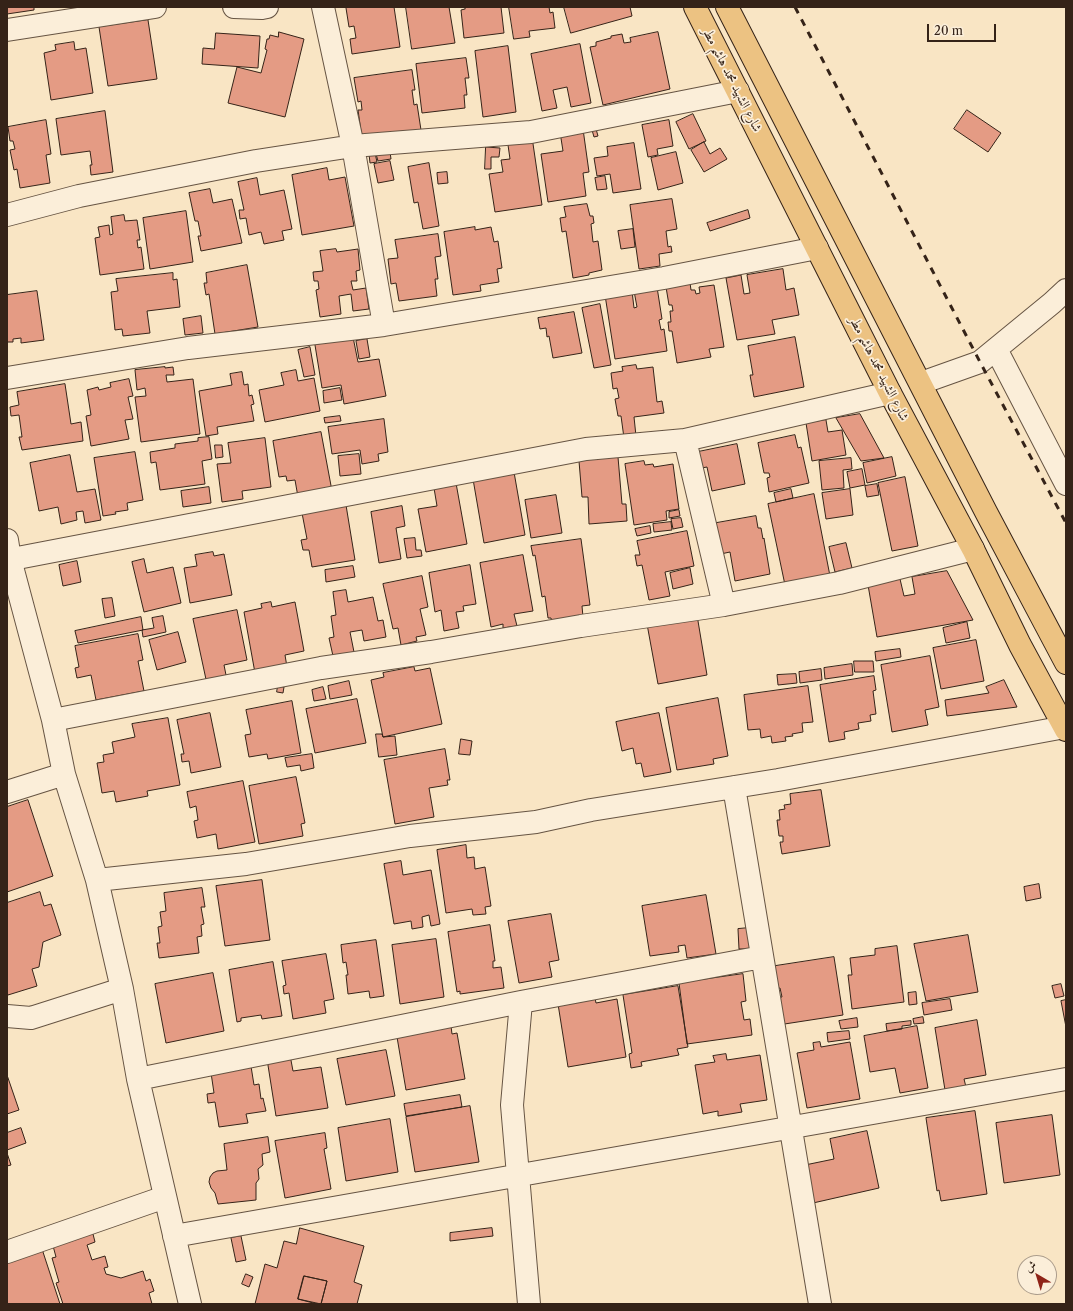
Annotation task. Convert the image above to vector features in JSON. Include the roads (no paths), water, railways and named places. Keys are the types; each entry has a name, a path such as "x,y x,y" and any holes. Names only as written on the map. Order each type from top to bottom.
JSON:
{"main road":[{"name":"شارع الشهيد محمد هاشم مطر","path":"695,7 890,394 973,549 1020,645 1065,728"},
{"path":"728,7 986,512 1066,663"},
{"path":"1020,645 1048,628"}],"street":[{"path":"7,30 155,7"},
{"path":"234,7 267,7"},
{"path":"323,7 353,146 384,325"},
{"path":"7,215 80,196 241,164 353,146 531,132 738,91"},
{"path":"7,378 188,348 384,325 664,278 817,248"},
{"path":"921,383 980,362 1066,290"},
{"path":"996,349 1066,484"},
{"path":"190,1304 138,1079 122,989 97,880 64,774 53,720 8,553 178,528 586,450 685,440 890,394"},
{"path":"685,440 724,605"},
{"path":"53,720 321,668 431,652 581,626 724,605 839,583 973,549"},
{"path":"97,880 246,864 410,836 536,822 591,810 778,780 1065,728"},
{"path":"7,792 64,774"},
{"path":"734,787 820,1304"},
{"path":"138,1079 521,1002 762,957"},
{"path":"7,1016 31,1018 122,989"},
{"path":"521,1002 512,1105 529,1304"},
{"path":"174,1236 1066,1079"},
{"path":"7,1252 165,1197"}],"railway":[{"path":"795,7 980,362 1066,523"}]}
